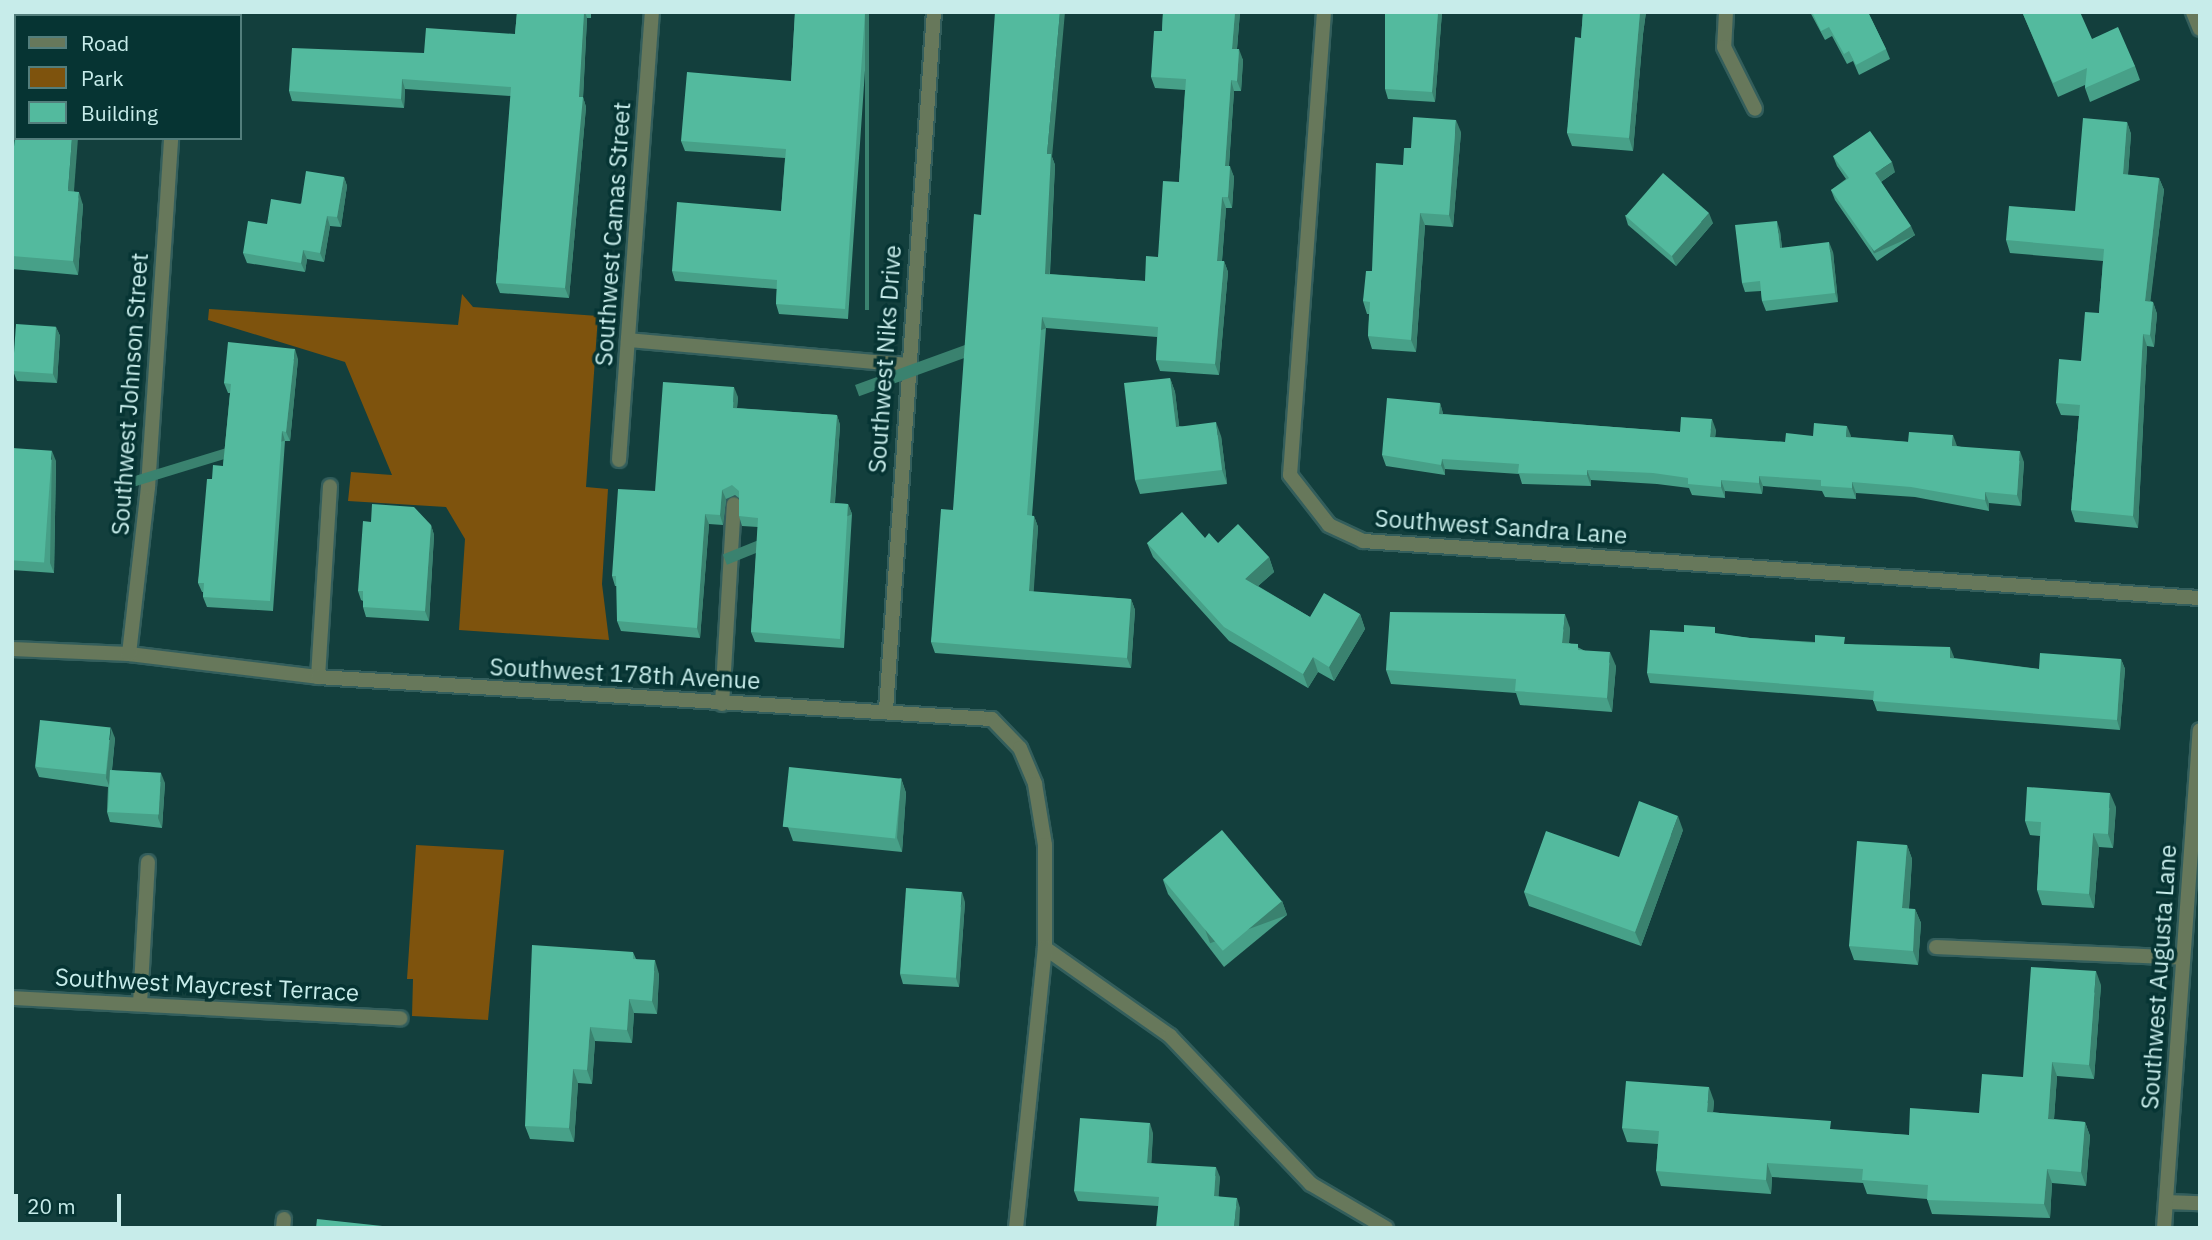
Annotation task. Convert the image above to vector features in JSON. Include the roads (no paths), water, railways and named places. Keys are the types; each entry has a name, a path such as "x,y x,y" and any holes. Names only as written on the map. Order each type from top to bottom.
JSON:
{"street":[{"name":"Southwest Camas Street","path":"619,460 652,12"},
{"name":"Southwest Niks Drive","path":"886,710 907,365 934,12"},
{"name":"Southwest Sandra Lane","path":"1324,12 1290,475 1329,524 1363,541 2200,598"},
{"path":"1726,12 1724,47 1755,110"},
{"path":"2193,12 2200,29"},
{"name":"Southwest Johnson Street","path":"129,653 148,487 171,140"},
{"path":"628,340 907,365"},
{"path":"317,677 330,486"},
{"path":"722,704 734,504"},
{"name":"Southwest 178th Avenue","path":"12,649 129,653 317,677 722,704 886,710 992,719 1020,748 1035,785 1045,845 1045,948 1016,1228"},
{"name":"Southwest Augusta Lane","path":"2164,1228 2200,730"},
{"path":"140,1004 148,862"},
{"path":"1936,947 2183,958"},
{"path":"1045,948 1170,1036 1311,1184 1386,1228"},
{"name":"Southwest Maycrest Terrace","path":"12,998 400,1018"},
{"path":"2166,1202 2200,1203"}]}
